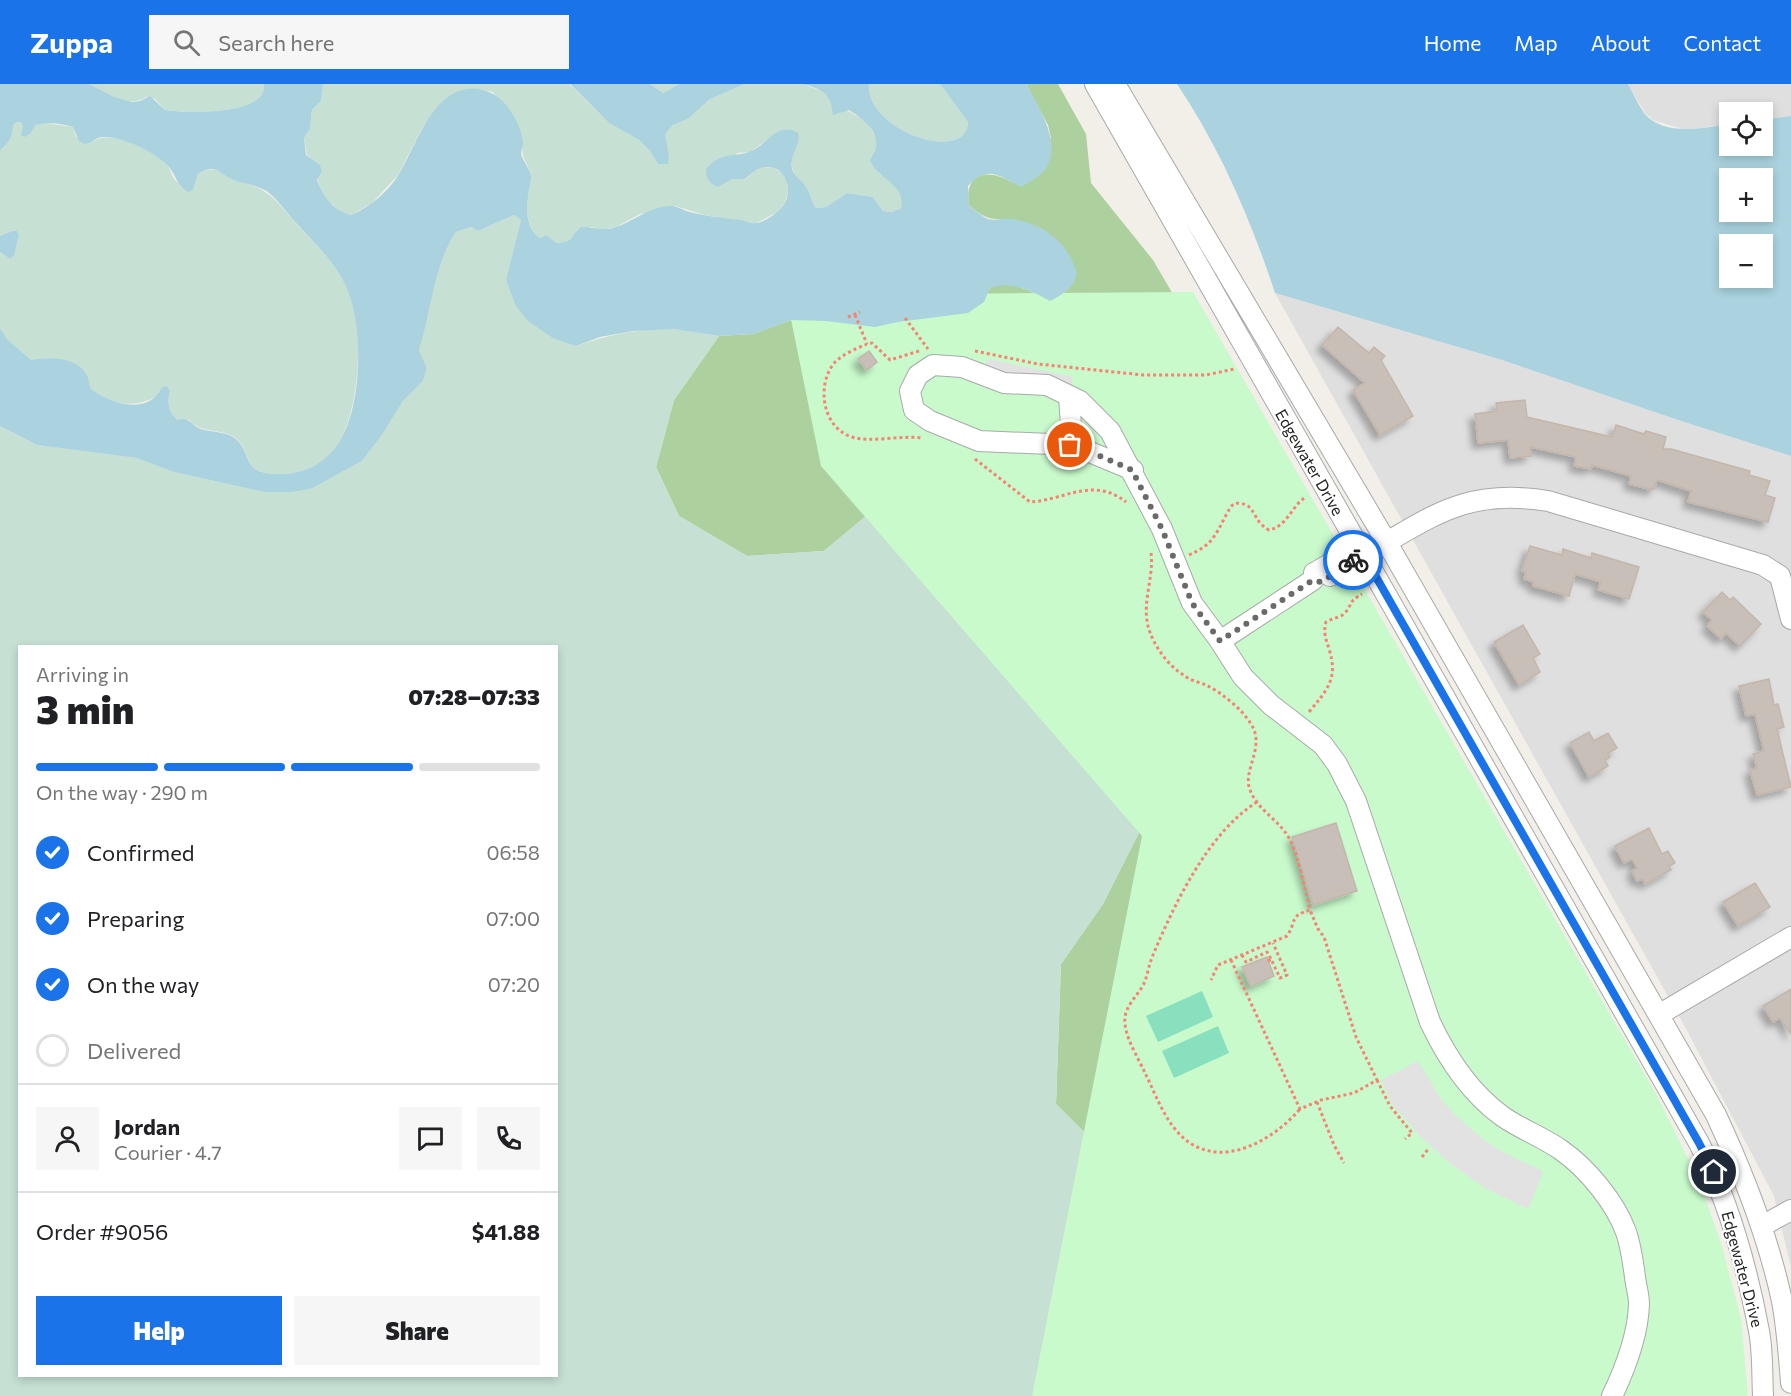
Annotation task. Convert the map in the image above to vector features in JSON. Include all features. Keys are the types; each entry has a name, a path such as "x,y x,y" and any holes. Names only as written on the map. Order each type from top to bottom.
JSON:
{"street":[{"name":"Edgewater Drive","path":"1095,84 1714,1172 1740,1248 1760,1333 1763,1396"},
{"name":"Edgewater Drive","path":"1115,84 1386,541 1716,1115 1751,1193 1762,1226 1782,1304 1791,1383"},
{"path":"1132,470 1070,445 980,441 930,421 914,410 910,391 918,375 933,364 962,367 1004,383 1047,385 1080,401 1110,430 1132,470 1162,529 1192,603 1244,677 1271,705 1323,745 1337,764 1356,801 1430,1022 1447,1056 1470,1087 1501,1116 1562,1150 1584,1170 1604,1192 1625,1231 1639,1303 1635,1335 1625,1368 1612,1396"},
{"path":"1069,396 1070,445"},
{"path":"1220,641 1313,580 1314,573 1328,565 1338,567 1423,519 1463,503 1506,497 1548,501 1763,565 1780,576 1791,619"},
{"path":"1660,1014 1791,937"},
{"path":"1762,1226 1791,1210"}],"path":[{"path":"849,317 860,312"},
{"path":"855,315 867,344"},
{"path":"905,318 928,349 890,360 872,343 832,364 826,377 824,395 827,414 836,426 851,437 913,436 930,439"},
{"path":"968,349 1029,362 1143,375 1206,375 1234,369"},
{"path":"970,456 1030,502 1044,501 1074,491 1089,490 1115,494 1132,508"},
{"path":"1175,561 1202,549 1214,538 1229,508 1234,504 1240,503 1248,507 1261,525 1269,530 1282,525 1296,504 1306,497"},
{"path":"1151,546 1152,561 1146,605 1148,625 1156,644 1171,666 1186,678 1207,686 1232,704 1252,724 1257,740 1248,780 1250,791 1290,839 1310,910 1324,937 1356,1037 1390,1106 1412,1133 1405,1139"},
{"path":"1299,726 1331,684 1333,675 1330,650 1324,635 1326,622 1331,618 1340,617 1346,612 1352,599 1362,594"},
{"path":"1257,802 1234,820 1215,841 1185,890 1153,955 1144,983 1133,997 1125,1017 1127,1032 1155,1094 1175,1129 1191,1143 1207,1151 1225,1153 1245,1148 1279,1131 1300,1109 1354,1092 1377,1080"},
{"path":"1210,980 1218,965 1287,936 1297,914 1310,910"},
{"path":"1242,955 1245,962 1267,952 1280,978 1287,975 1273,942"},
{"path":"1231,960 1300,1109"},
{"path":"1317,1102 1334,1145 1344,1163"},
{"path":"1422,1156 1429,1148"}],"shaded area":[{"path":"1628,84 1791,84 1791,116 1773,119 1773,102 1719,102 1719,125 1686,130 1653,120 1645,113"},
{"path":"1275,293 1502,360 1791,456 1791,1267 1774,1196 1684,1025"},
{"path":"988,359 1073,377 1069,396 981,374"},
{"path":"1418,1061 1441,1099 1455,1115 1484,1140 1504,1153 1543,1171 1528,1209 1485,1188 1451,1164 1421,1137 1392,1104 1381,1080"}],"green space":[{"path":"89,84 264,84 262,94 253,102 240,107 189,112 165,110 155,99 146,97 125,101"},
{"path":"323,84 569,84 609,123 639,140 658,164 669,156 664,134 673,125 688,119 710,99 726,90 744,84 802,84 822,91 832,101 868,123 877,140 874,153 880,174 899,192 901,208 892,212 883,211 873,197 847,193 826,207 816,208 807,188 794,173 791,161 764,142 750,152 737,153 725,181 746,179 764,167 783,173 787,181 788,192 785,203 777,212 755,224 705,215 675,206 640,214 616,227 601,230 592,227 577,230 570,240 557,243 546,235 540,238 530,225 527,207 531,176 524,158 523,145 493,92 475,89 460,92 434,111 421,130 398,175 372,203 351,215 344,213 328,201 319,184 313,162 307,155 304,138 310,129 312,110 321,101"},
{"path":"650,84 679,84 663,93"},
{"path":"869,84 940,84 968,122 963,135 952,141 935,141 898,128 872,101"},
{"path":"1026,84 1058,84 1086,134 1091,183 1153,260 1209,356 1177,690 1153,1201 1056,1104 1061,964 1103,904 1152,807 884,501 824,551 747,556 679,516 656,467 674,400 719,336 753,334 791,320 985,296 991,287 1002,284 1039,295 1006,219 986,217 978,212 969,205 968,194 974,180 986,174 1012,182 1051,138 1048,125"},
{"path":"21,122 31,133 34,125 45,123 73,127 76,137 94,141 110,138 132,143 161,159 176,181 193,190 198,174 211,169 260,189 280,205 333,264 344,281 353,306 358,343 356,384 348,422 334,451 308,469 289,474 261,472 254,468 241,444 232,436 200,428 189,420 178,420 169,407 170,391 133,404 111,401 90,389 87,375 76,365 53,359 31,360 7,339 0,328 0,252 10,259 14,256 19,235 12,231 0,236 0,155 1,149 10,139 13,125"},
{"path":"514,215 521,220 506,281 576,346 611,336 648,330 673,329 719,336 674,400 656,467 679,516 747,556 824,551 884,501 1152,807 1103,904 1061,964 1056,1104 1153,1201 1233,1396 0,1396 0,426 37,445 136,458 174,472 264,492 313,488 362,461 382,435 403,401 423,381 427,368 419,350 442,260 456,232 471,227 478,231"},
{"path":"1193,292 1656,1094 1699,1181 1721,1243 1741,1318 1748,1396 1032,1396 1142,836 821,466 786,295"},
{"path":"1202,991 1213,1017 1158,1042 1146,1016"},
{"path":"1218,1026 1229,1053 1174,1078 1162,1051"}],"water":[{"path":"0,84 89,84 114,97 132,102 150,96 165,110 206,112 240,107 253,102 262,94 264,84 323,84 321,101 312,110 310,129 304,138 306,155 320,165 322,171 317,180 326,197 339,210 351,215 378,198 395,181 428,119 438,106 449,96 462,90 484,90 506,105 520,129 523,145 521,154 531,176 527,208 532,230 540,238 546,235 557,243 570,239 581,227 613,228 665,206 752,223 768,219 785,203 787,197 786,179 778,170 765,167 745,179 732,179 718,187 709,180 706,169 722,157 755,149 772,135 784,130 798,133 799,140 791,164 795,175 807,189 816,208 826,207 847,193 873,197 883,211 892,212 901,208 901,200 895,187 874,167 870,160 876,144 873,131 849,110 833,115 828,97 824,93 802,84 869,84 872,101 898,128 935,141 952,141 963,135 968,122 940,84 1026,84 1043,115 1051,139 1050,161 1042,173 1021,187 994,174 981,175 968,186 969,205 988,219 1022,221 1050,234 1065,248 1076,273 1070,288 1050,301 1021,288 998,286 990,288 984,302 968,313 875,327 826,321 791,320 753,334 719,336 674,329 633,331 600,337 576,346 553,338 528,321 516,306 506,280 521,220 514,215 478,231 471,227 456,232 442,260 419,350 427,368 423,381 403,401 382,435 362,461 313,488 292,492 264,492 174,472 136,458 37,445 0,426 0,328 7,339 31,360 53,358 76,364 87,375 91,389 118,403 148,402 162,387 167,386 170,391 169,407 178,420 185,419 198,428 235,438 255,469 271,474 287,474 306,470 329,455 341,439 348,424 356,386 358,345 353,307 344,281 325,255 268,192 234,180 217,170 209,169 198,174 193,190 188,192 163,161 146,150 125,141 105,137 85,144 79,141 73,127 59,124 35,125 31,133 25,137 21,135 23,126 21,122 17,122 13,125 10,139 1,149 0,155"},
{"path":"570,84 650,84 663,93 679,84 744,84 710,99 688,119 673,125 665,134 668,164 658,164 639,140 609,123"},
{"path":"1177,84 1628,84 1644,113 1652,121 1684,129 1719,125 1719,156 1773,156 1773,119 1791,116 1791,456 1502,360 1275,293 1256,239 1207,133"},
{"path":"17,231 19,235 14,256 10,259 0,252 0,236"}],"building":[{"path":"1338,327 1369,353 1374,347 1385,356 1381,360 1413,416 1380,435 1353,390 1365,383 1322,345"},
{"path":"869,351 877,362 867,370 858,359"},
{"path":"1525,400 1527,417 1612,437 1616,425 1644,434 1646,431 1666,437 1663,449 1671,449 1750,471 1749,475 1770,481 1765,495 1775,498 1768,522 1688,502 1691,491 1657,480 1654,489 1649,489 1629,484 1631,476 1592,465 1591,469 1574,466 1576,457 1530,447 1531,456 1510,458 1508,440 1478,443 1475,414 1497,411 1496,403"},
{"path":"1530,546 1562,555 1563,549 1591,558 1592,553 1639,567 1629,599 1598,590 1601,582 1575,574 1569,596 1533,586 1534,582 1524,579 1526,572 1522,571"},
{"path":"1722,592 1730,600 1733,597 1761,624 1740,646 1726,633 1721,639 1707,626 1712,620 1703,612"},
{"path":"1523,625 1540,654 1533,658 1540,672 1519,685 1494,642"},
{"path":"1769,679 1774,705 1778,704 1784,727 1777,729 1791,787 1757,795 1750,770 1757,768 1753,754 1764,751 1755,714 1746,716 1739,686"},
{"path":"1589,732 1594,741 1608,733 1617,748 1608,753 1610,757 1605,760 1608,766 1589,777 1570,743"},
{"path":"1336,823 1357,891 1313,905 1292,837"},
{"path":"1649,828 1662,854 1668,851 1675,863 1669,866 1671,870 1645,884 1643,879 1637,881 1632,871 1637,868 1632,859 1624,863 1615,846"},
{"path":"1755,883 1770,907 1738,926 1723,902"},
{"path":"1267,957 1274,976 1251,986 1242,967"},
{"path":"1791,989 1791,1034 1780,1018 1773,1022 1763,1006"}],"way so far":[{"path":"1070,445 1132,470 1162,529 1192,603 1220,641 1313,580 1320,582 1334,574 1338,567 1353,560"}],"route":[{"path":"1353,560 1363,554 1714,1172"}]}
